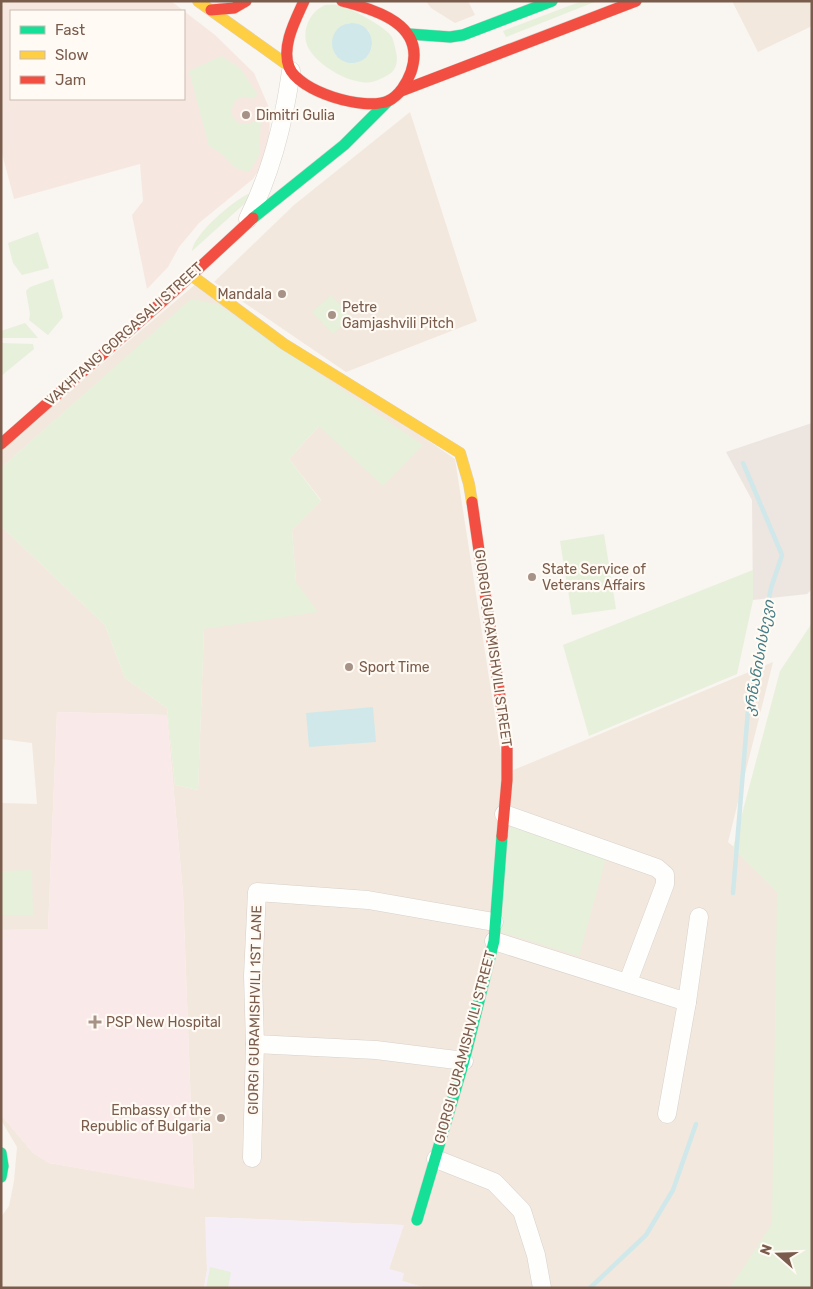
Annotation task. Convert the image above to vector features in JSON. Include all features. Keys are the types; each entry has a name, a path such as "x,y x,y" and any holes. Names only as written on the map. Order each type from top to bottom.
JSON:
{"main road":[{"path":"198,1 290,68 318,91 340,100 368,105 378,105 388,101"},
{"path":"211,10 236,8 246,1"},
{"path":"342,1 356,4 397,22"},
{"path":"380,1 409,34 414,58 408,80 401,91"},
{"path":"409,34 450,37 463,35 552,1"},
{"path":"401,91 636,1"},
{"path":"290,68 288,44 293,23 298,14 309,3"},
{"name":"VAKHTANG GORGASALI STREET","path":"1,444 246,224 344,145 388,101 401,91"},
{"name":"GIORGI GURAMISHVILI STREET","path":"191,275 284,344 460,453 469,484 507,745 508,757 504,814 494,941 464,1061 417,1220"},
{"path":"1,1153 3,1166 1,1177"}],"street":[{"name":"VAKHTANG GORGASALI STREET","path":"246,224 259,197 266,176 284,112 290,68"},
{"path":"504,814 657,868 666,875 665,884 628,982"},
{"name":"GIORGI GURAMISHVILI 1ST LANE","path":"252,1158 255,1044 253,976 257,892 368,900 494,922"},
{"path":"667,1114 687,1002 699,917"},
{"path":"494,941 687,1002"},
{"path":"255,1044 376,1050 464,1061"},
{"name":"GIORGI GURAMISHVILI STREET","path":"436,1159 494,1182 522,1211 536,1255 542,1288"}],"shaded area":[{"path":"1,1 171,1 183,10 10,10 10,100 185,100 185,12 215,35 254,73 270,110 269,146 263,163 253,179 199,223 179,247 168,267 147,289 132,215 143,201 140,164 14,199 1,150"},
{"path":"426,1 468,1 475,15 455,23 431,8"},
{"path":"732,1 812,1 812,26 758,52"},
{"path":"410,112 477,321 346,372 214,282 294,205"},
{"path":"198,282 455,459 504,774 773,662 728,842 782,888 777,1229 736,1288 426,1288 402,1281 389,1269 403,1225 206,1217 207,1270 204,1288 1,1288 1,1217 9,1206 14,1181 17,1147 1,1120 1,1115 33,1153 49,1163 194,1188 183,893 167,715 57,712 48,929 1,930 1,803 37,804 32,743 1,739 1,526 105,625 125,678 167,708 175,785 198,790 204,629 296,582 292,530 321,500 289,459 319,426 191,300 1,468 1,450"},
{"path":"812,423 812,589 807,594 753,600 752,500 726,452"},
{"name":"PSP New Hospital","path":"57,712 167,715 183,893 194,1189 49,1163 33,1153 1,1115 1,930 48,929"},
{"path":"205,1217 404,1225 389,1269 404,1273 402,1281 426,1288 204,1288 207,1270"}],"green space":[{"path":"582,1 597,1 506,37 503,31"},
{"path":"325,5 334,5 350,9 383,28 393,39 397,55 395,69 378,80 360,82 340,75 321,63 309,49 305,36 311,18 319,8","holes":["349,23 368,30 372,45 366,57 356,63 337,56 333,41 339,29"]},
{"path":"221,56 240,68 258,95 253,99 248,97 240,98 234,103 232,111 232,116 235,120 242,124 261,119 259,155 250,171 238,169 223,155 209,146 189,71"},
{"path":"253,192 253,196 192,251 200,235 217,217 237,201"},
{"path":"38,232 49,268 22,275 13,263 8,243"},
{"path":"53,279 63,317 48,335 29,320 30,314 26,291 30,287"},
{"name":"Petre Gamjashvili Pitch","path":"331,295 351,317 333,334 312,312"},
{"path":"191,299 217,304 423,445 383,486 319,426 289,459 321,501 292,530 296,582 318,612 204,629 198,790 175,785 167,708 125,678 105,625 1,526 1,468"},
{"path":"25,323 38,338 1,338 1,331"},
{"path":"1,343 33,344 34,349 1,376"},
{"path":"604,534 616,609 572,615 560,541"},
{"path":"753,570 753,600 737,674 589,736 563,645"},
{"path":"812,623 812,1288 730,1288 772,1224 777,892 733,848 780,671"},
{"path":"511,822 607,855 579,956 498,931"},
{"path":"32,870 33,915 1,915 1,871"},
{"path":"210,1267 231,1272 228,1288 206,1288"}],"water":[{"path":"356,23 363,26 369,32 372,43 371,51 363,60 356,63 348,63 341,60 333,51 332,39 335,32 344,24"},
{"path":"373,707 376,742 309,747 306,713"}],"waterway":[{"name":"კრწანისისხევი","path":"733,893 749,698 771,588 782,555 743,463"},
{"name":"კრწანისისხევი","path":"590,1288 646,1235 673,1190 696,1124"}],"traffic: fast":[{"path":"409,34 450,37 463,35 552,1"},
{"path":"253,218 344,145 388,101"},
{"path":"417,1220 464,1061 494,941 502,836"},
{"path":"1,1153 3,1166 1,1177"}],"traffic: slow":[{"path":"198,1 289,66"},
{"path":"191,275 284,344 460,453 472,502"}],"traffic: jam":[{"path":"211,10 234,8 246,1"},
{"path":"304,1 294,24 287,50 289,67 295,76 305,84 333,97 364,103 388,101 399,93 411,72 414,56 412,42 396,22 370,9 342,1"},
{"path":"401,91 636,1"},
{"path":"1,444 172,293 253,218"},
{"path":"472,502 507,745 507,780 502,836"}],"place":[{"name":"Dimitri Gulia","path":"246,115"},
{"name":"Mandala","path":"282,294"},
{"name":"Petre Gamjashvili Pitch","path":"332,315"},
{"name":"State Service of Veterans Affairs","path":"532,577"},
{"name":"Sport Time","path":"349,667"},
{"name":"PSP New Hospital","path":"95,1022"},
{"name":"Embassy of the Republic of Bulgaria","path":"221,1118"}]}
